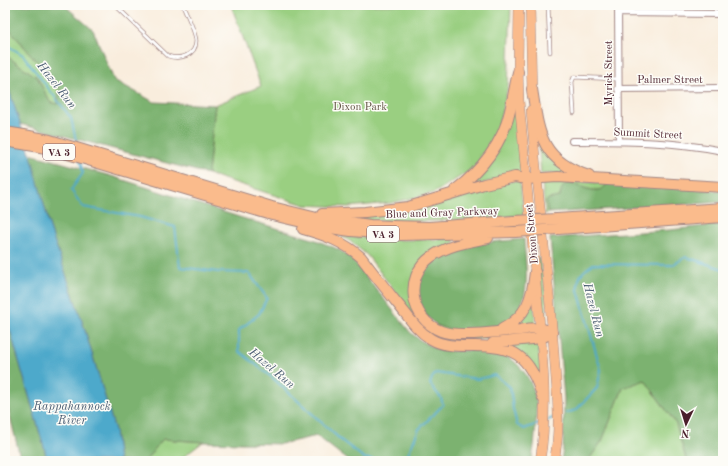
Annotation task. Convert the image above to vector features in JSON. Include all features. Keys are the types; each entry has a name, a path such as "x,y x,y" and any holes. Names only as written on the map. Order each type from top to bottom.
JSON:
{"highway":[{"path":"447,195 476,172 498,143 505,129 518,72"},
{"path":"532,89 540,133 543,142 550,153 575,171 606,180"},
{"name":"Blue and Gray Parkway","path":"5,132 50,140 111,164 253,210 296,222 378,234 429,235 723,208"},
{"name":"Blue and Gray Parkway","path":"5,141 46,148 111,164 300,214 355,223 393,226 515,227"},
{"path":"300,214 384,210 420,204 496,180 516,177 526,179 558,177 723,187"},
{"path":"253,210 336,240 354,251 361,257 418,330 432,340 452,346 499,346 515,353 523,359 533,372 538,381 543,398"},
{"name":"Blue and Gray Parkway","path":"558,224 723,217"},
{"path":"515,227 438,252 426,261 416,277 413,289 413,298 418,312 428,324 443,332 458,334 499,331 552,333"},
{"path":"499,331 516,321 527,308 535,272"},
{"path":"478,345 540,333"}],"main road":[{"name":"Dixon Street","path":"519,5 518,72 540,333 543,398 542,448 540,461"},
{"name":"Dixon Street","path":"530,5 532,110 556,392 557,440 554,461"}],"street":[{"name":"Myrick Street","path":"618,5 619,141"},
{"path":"618,13 723,14"},
{"name":"Palmer Street","path":"618,89 723,88"},
{"name":"Summit Street","path":"572,141 619,141 675,144 723,151"}],"lane":[{"path":"115,5 168,56 180,58 187,56 190,53 196,41 183,5"},
{"path":"548,5 550,52"},
{"path":"574,113 572,82 574,77 618,79"}],"green space":[{"path":"5,5 64,5 93,30 114,80 154,102 215,105 208,174 20,124 5,78 5,55 37,77 50,102 58,104 59,88 5,24"},
{"name":"Dixon Park","path":"231,5 511,5 508,88 496,134 474,168 434,193 391,203 348,207 305,205 208,174 215,105 261,86"},
{"path":"5,24 59,88 58,104 50,102 37,77 5,55"},
{"path":"515,103 521,174 463,188 473,180"},
{"path":"538,138 569,173 541,174"},
{"path":"30,154 111,176 316,240 340,250 354,261 410,332 420,340 437,349 449,351 490,350 499,352 507,356 521,368 531,383 536,403 535,440 531,461 349,461 317,436 281,444 203,442 163,439 145,461 119,461 115,430 84,327 51,231"},
{"path":"518,180 520,182 524,215 460,220 396,221 353,219 353,216"},
{"path":"542,181 607,183 604,188 596,190 587,189 571,183 561,191 560,197 546,202 548,213 545,214"},
{"path":"571,183 587,189 596,190 604,188 607,183 723,191 723,202 548,213 546,202 548,199 560,197 562,187"},
{"path":"723,224 723,461 685,461 686,459 676,424 645,380 623,388 602,441 588,461 561,461 563,448 564,398 550,238 670,230"},
{"path":"340,236 403,240 454,239 454,243 425,325 536,333 455,341 434,335 423,328 367,255 350,241"},
{"path":"524,239 526,275 525,293 519,309 510,319 499,326 479,330 459,331 441,327 428,318 415,289 427,264 437,257 461,248 487,243"},
{"path":"537,257 544,281 547,309 545,323 544,323"},
{"path":"533,299 536,324 517,325 527,314"},
{"path":"5,313 47,461 21,461 5,396"},
{"path":"538,342 541,380 506,344"},
{"path":"645,380 676,424 686,459 685,461 588,461 602,441 623,388"},
{"path":"162,439 203,442 178,461 145,461"}],"water":[{"name":"Rappahannock River","path":"5,78 32,159 51,231 84,327 115,430 119,461 47,461 5,313"}],"waterway":[{"name":"Hazel Run","path":"5,44 23,55 71,118 77,145"},
{"name":"Hazel Run","path":"80,161 83,173 71,190 83,207 140,217 175,227 180,267 218,272 249,273 267,298 259,314 239,330 239,351 275,380 342,441 364,458 382,461 402,460 407,456 419,429 443,405 441,398 430,384 436,373 478,379 495,375 510,387 517,425 524,429 540,423"},
{"name":"Hazel Run","path":"566,413 576,410 597,388 601,370 578,290 579,278 586,269 593,264 672,265 686,257 723,269"},
{"name":"Hazel Run","path":"546,421 555,417"}]}
